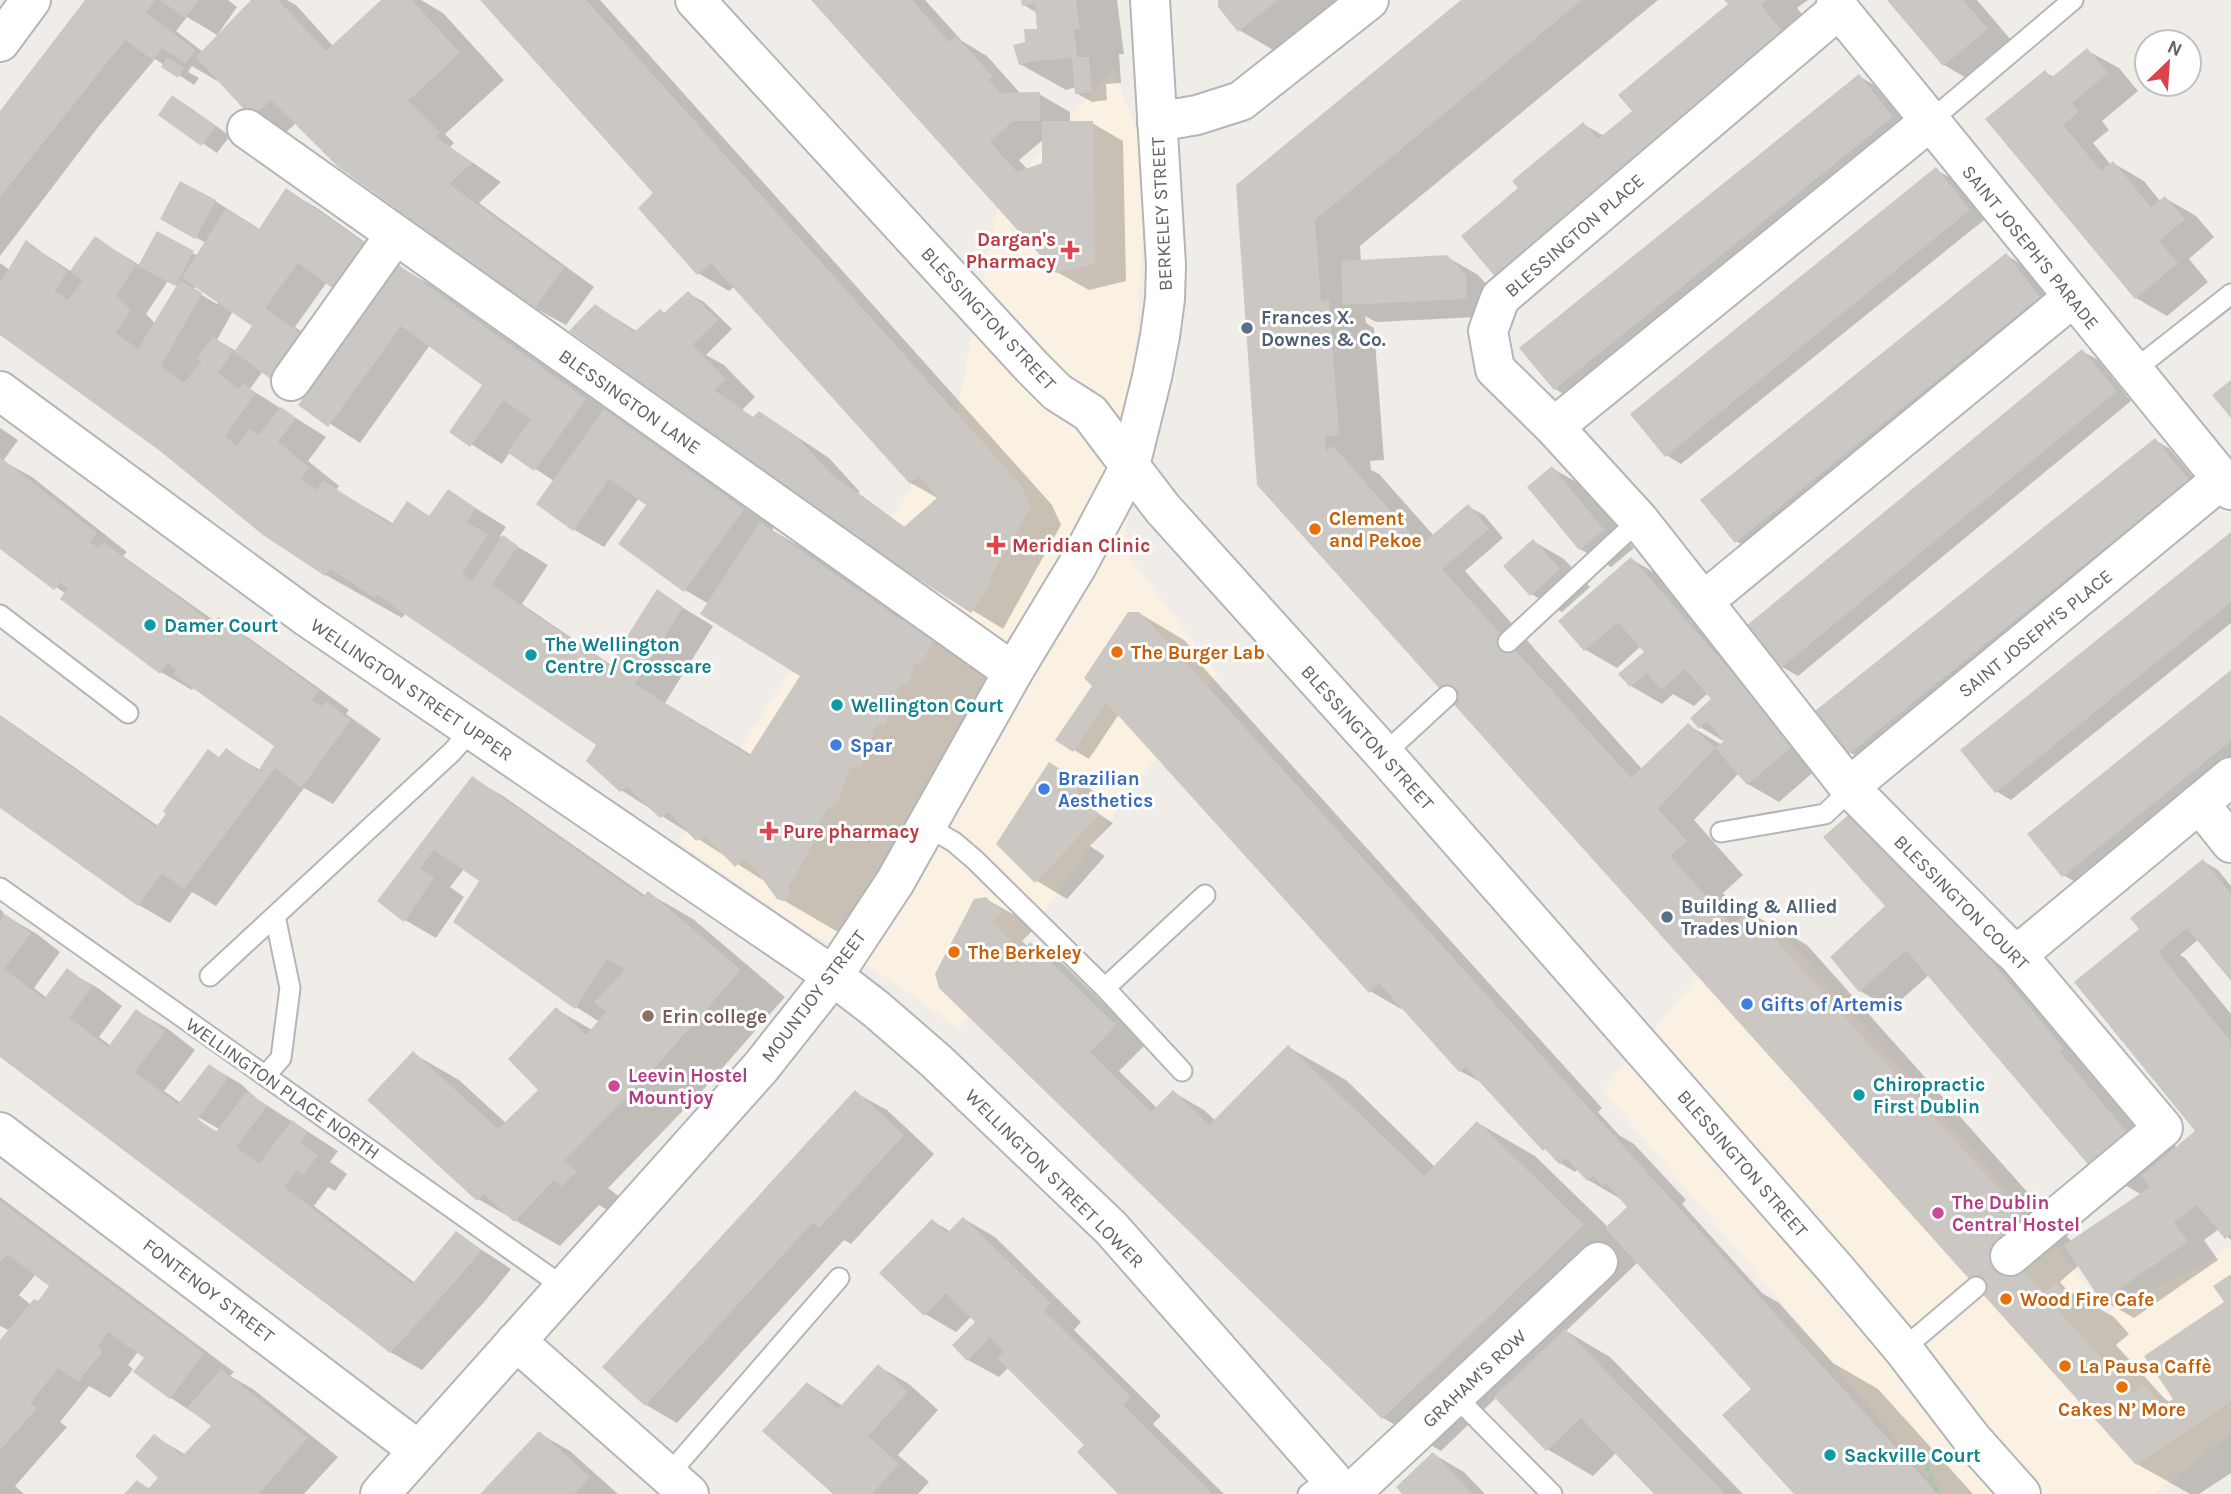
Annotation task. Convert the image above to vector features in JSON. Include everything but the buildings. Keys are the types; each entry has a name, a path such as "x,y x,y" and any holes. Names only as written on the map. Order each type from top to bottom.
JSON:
{"street":[{"name":"BLESSINGTON STREET","path":"695,0 1032,367 1057,392 1090,413 1163,509 1384,754 1833,1266 1903,1349 1972,1439 2021,1494"},
{"name":"BERKELEY STREET","path":"1130,466 1152,377 1165,299 1166,265 1150,0"},
{"path":"1157,122 1197,115 1241,101 1369,0"},
{"name":"SAINT JOSEPH'S PARADE","path":"1837,5 1929,122 2227,485"},
{"name":"BLESSINGTON PLACE","path":"1639,520 1554,427 1495,369 1488,331 1500,298 1837,5"},
{"path":"1554,427 1929,122"},
{"name":"BLESSINGTON LANE","path":"247,129 1013,671"},
{"path":"291,380 395,235"},
{"path":"1704,601 2073,298"},
{"name":"WELLINGTON STREET UPPER","path":"2,397 307,617 833,976"},
{"name":"MOUNTJOY STREET","path":"380,1494 761,1067 833,976 895,882 1013,671 1077,566 1130,466"},
{"name":"SAINT JOSEPH'S PLACE","path":"1849,787 2227,485"},
{"name":"BLESSINGTON COURT","path":"1639,520 1849,787 2017,955 2162,1128 2010,1256"},
{"path":"2017,955 2231,777"},
{"path":"2199,803 2231,843"},
{"name":"WELLINGTON STREET LOWER","path":"833,976 936,1060 1111,1228 1333,1490"},
{"name":"FONTENOY STREET","path":"0,1132 418,1450"},
{"name":"GRAHAM'S ROW","path":"1333,1490 1455,1396 1598,1262"},
{"path":"516,1342 679,1484"}],"lane":[{"path":"1929,122 2073,0"},
{"path":"2133,371 2231,294"},
{"path":"1508,642 1639,520"},
{"path":"0,615 128,713"},
{"path":"1384,754 1447,696"},
{"path":"210,976 453,752 471,729"},
{"path":"1721,832 1825,814 1843,797 1849,787"},
{"path":"926,826 954,842 975,860 1105,988 1182,1071"},
{"name":"WELLINGTON PLACE NORTH","path":"0,888 565,1287"},
{"path":"1105,988 1205,895"},
{"path":"267,1075 281,1058 290,988 275,916"},
{"path":"679,1484 839,1278"},
{"path":"1903,1349 1976,1287"},
{"path":"1455,1396 1552,1494"}],"path":[{"path":"1926,1465 1938,1494"}],"shaded area":[{"path":"1113,69 1147,156 1125,551 1217,673 959,1028 884,976 791,921 679,842 955,422 999,200"},
{"path":"1758,906 2036,1222 2107,1312 2207,1263 2231,1245 2231,1433 2154,1494 1942,1494 1603,1090"}],"place":[{"name":"Dargan's Pharmacy","path":"1070,250"},
{"name":"Frances X. Downes & Co.","path":"1247,328"},
{"name":"Clement and Pekoe","path":"1315,529"},
{"name":"Meridian Clinic","path":"996,545"},
{"name":"Damer Court","path":"150,625"},
{"name":"The Burger Lab","path":"1117,652"},
{"name":"The Wellington Centre / Crosscare","path":"531,655"},
{"name":"Wellington Court","path":"837,705"},
{"name":"Spar","path":"836,745"},
{"name":"Brazilian Aesthetics","path":"1044,789"},
{"name":"Pure pharmacy","path":"769,831"},
{"name":"Building & Allied Trades Union","path":"1667,917"},
{"name":"The Berkeley","path":"954,952"},
{"name":"Gifts of Artemis","path":"1747,1004"},
{"name":"Erin college","path":"648,1016"},
{"name":"Leevin Hostel Mountjoy","path":"614,1086"},
{"name":"Chiropractic First Dublin","path":"1859,1095"},
{"name":"The Dublin Central Hostel","path":"1938,1213"},
{"name":"Wood Fire Cafe","path":"2006,1299"},
{"name":"La Pausa Caffè","path":"2065,1366"},
{"name":"Cakes N’ More","path":"2122,1387"},
{"name":"Sackville Court","path":"1830,1455"}]}
